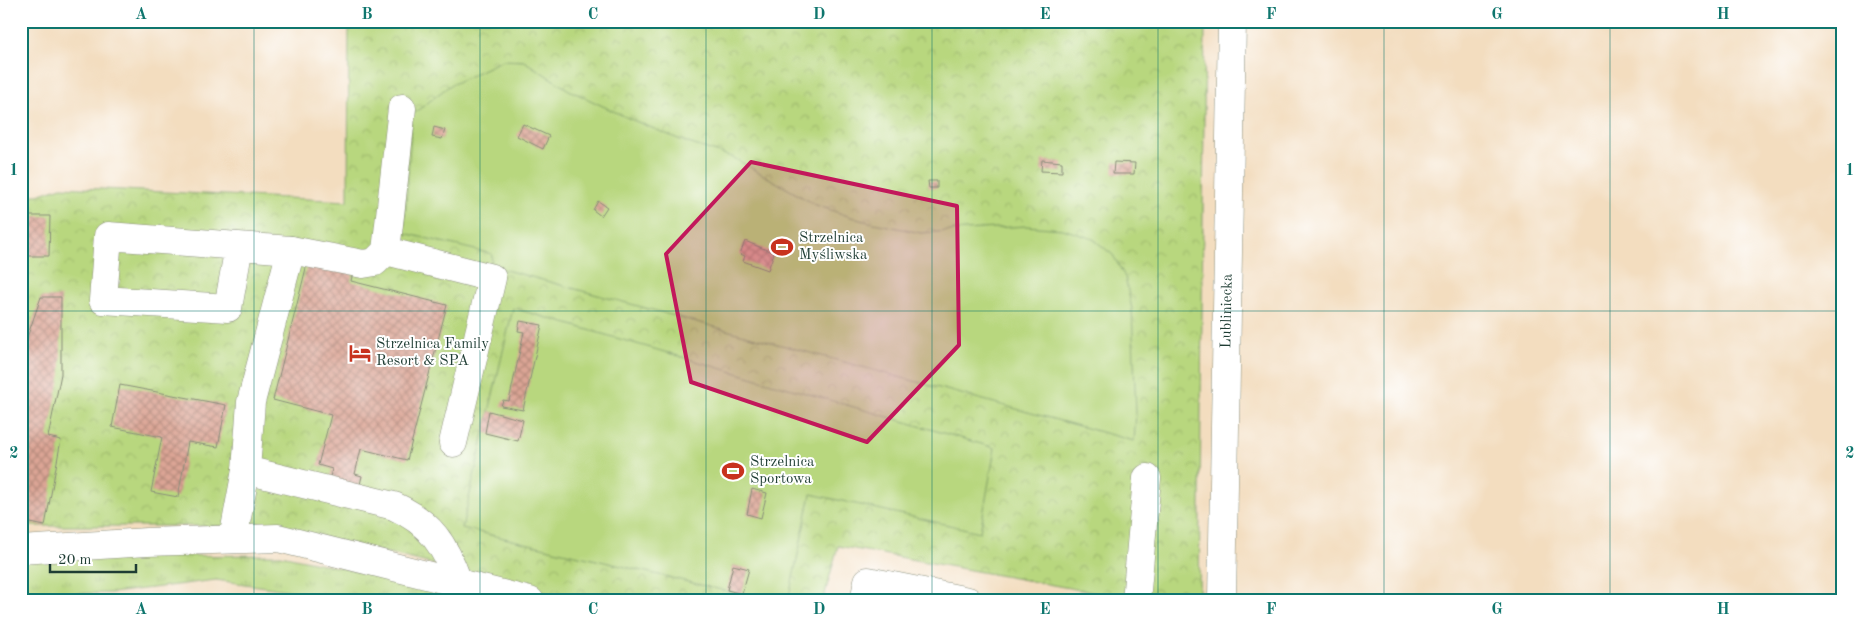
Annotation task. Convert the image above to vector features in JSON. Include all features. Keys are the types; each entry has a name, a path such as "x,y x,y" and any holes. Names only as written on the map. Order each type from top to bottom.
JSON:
{"street":[{"name":"Lubliniecka","path":"1222,601 1232,21"},
{"path":"240,246 228,308 103,300 108,236 240,246 291,250 363,264 375,262 386,251 402,108"},
{"path":"233,539 246,470 251,402 291,250"},
{"path":"386,251 492,278 453,443"},
{"path":"246,470 394,506 411,514 431,530 442,544 458,582"},
{"path":"1136,601 1147,478"},
{"path":"21,550 278,538 294,540 530,601"},
{"path":"864,601 868,581 968,601"}],"highlighted area":[{"path":"751,162 957,206 959,345 867,442 691,382 666,254"}],"green space":[{"path":"349,21 1205,21 1199,601 1141,601 838,546 823,601 580,601 279,526 21,526 21,195 38,195 61,187 348,201"},
{"name":"Strzelnica Myśliwska","path":"503,60 524,61 569,90 628,118 688,143 732,157 816,205 860,220 921,233 1026,226 1063,229 1093,239 1113,255 1125,277 1132,309 1136,414 1134,441 491,266 492,254 404,233 412,115 449,86"},
{"name":"Strzelnica Sportowa","path":"513,308 995,448 980,532 811,494 788,601 768,601 462,528"},
{"path":"281,555 387,578 475,601 365,601 216,580 112,593 21,594 21,557"}],"building":[{"path":"523,124 549,136 543,149 517,136"},
{"path":"434,127 445,130 442,139 432,137"},
{"path":"1042,160 1062,162 1062,172 1041,171"},
{"path":"1114,162 1135,163 1134,174 1113,174"},
{"path":"928,181 937,181 937,188 929,188"},
{"path":"598,201 607,207 601,216 593,210"},
{"path":"21,216 50,216 49,256 21,256"},
{"path":"745,241 774,253 768,270 743,261 745,256 740,254"},
{"name":"Strzelnica Family Resort & SPA","path":"309,256 354,268 351,281 447,305 407,460 361,449 355,474 362,476 359,489 329,481 332,469 318,465 331,415 273,400"},
{"path":"41,297 61,297 61,374 48,437 61,440 45,526 21,521 21,355"},
{"path":"520,321 542,325 523,410 501,406 503,400 509,401 524,332 518,331"},
{"path":"120,385 226,405 218,447 188,442 178,497 151,492 162,437 112,427"},
{"path":"489,411 523,420 518,441 485,433"},
{"path":"752,489 767,493 761,518 747,514"},
{"path":"733,565 749,569 742,594 727,590"}],"place":[{"name":"Strzelnica Myśliwska","path":"782,247"},
{"name":"Strzelnica Family Resort & SPA","path":"360,353"},
{"name":"Strzelnica Sportowa","path":"733,471"}]}
